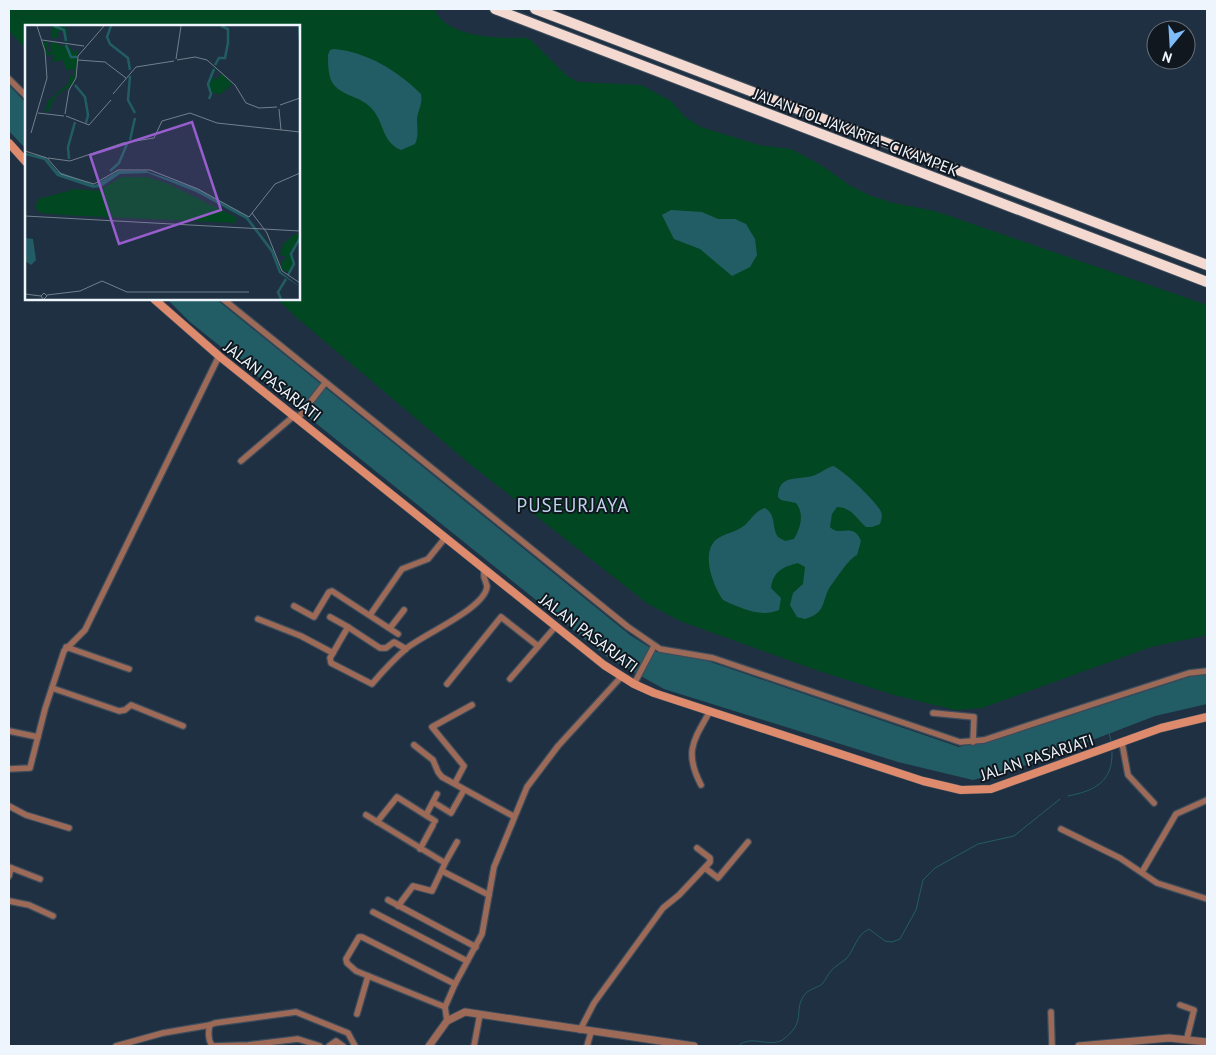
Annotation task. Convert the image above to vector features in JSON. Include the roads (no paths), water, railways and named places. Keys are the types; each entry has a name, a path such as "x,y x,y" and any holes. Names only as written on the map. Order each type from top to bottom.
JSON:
{"highway":[{"name":"JALAN TOL JAKARTA–CIKAMPEK","path":"495,9 1207,282"},
{"name":"JALAN TOL JAKARTA–CIKAMPEK","path":"535,9 1207,265"}],"main road":[{"path":"9,144 25,161"},
{"name":"JALAN PASARJATI","path":"155,300 219,356 298,415 445,538 621,677 636,681 710,711 923,781 961,790 982,790 1001,786 1171,725 1207,717"}],"street":[{"path":"9,79 25,95"},
{"path":"224,300 325,383 380,423 516,537 654,646 670,651 713,658 946,739 973,742 1017,730 1183,675 1207,671"},
{"path":"9,769 30,769 52,688 66,647 86,630 219,356"},
{"path":"241,462 298,415 325,383"},
{"path":"370,615 402,569 428,559 445,538"},
{"path":"348,627 333,653 331,663 372,684 387,666 406,649 484,596 488,586 484,577 484,568"},
{"path":"294,606 314,617 328,592 332,592 398,634"},
{"path":"390,628 404,610"},
{"path":"330,617 380,648 386,648 394,642 406,649"},
{"path":"447,684 501,617 538,646"},
{"path":"258,619 301,636 333,653"},
{"path":"510,679 556,626"},
{"path":"636,681 654,646"},
{"path":"66,647 129,669"},
{"path":"447,1021 445,1007 455,984 476,947 484,926 494,867 513,816 539,768 621,677"},
{"path":"52,688 120,711 123,711 131,704 183,726"},
{"path":"455,783 464,766 432,727 472,705"},
{"path":"701,785 691,763 691,753 698,731 710,711"},
{"path":"933,713 974,717 973,742"},
{"path":"9,732 38,737"},
{"path":"1122,743 1128,775 1154,803"},
{"path":"414,745 433,760 440,775 513,816"},
{"path":"433,802 451,813 464,790"},
{"path":"426,815 437,794"},
{"path":"377,822 396,797 426,815 434,823 420,849"},
{"path":"1142,872 1176,814 1207,800"},
{"path":"9,806 26,815 69,828"},
{"path":"366,814 445,863"},
{"path":"1061,829 1120,858 1170,888 1207,899"},
{"path":"398,906 413,886 432,891 457,842"},
{"path":"705,868 718,878 748,842"},
{"path":"580,1030 600,994 663,908 679,895 711,859 697,848"},
{"path":"9,876 10,868 40,879"},
{"path":"442,870 489,895"},
{"path":"388,900 476,947"},
{"path":"9,901 29,905 53,916"},
{"path":"373,912 467,961"},
{"path":"445,1007 368,976 350,967 346,961 360,937 455,984"},
{"path":"357,1014 368,976"},
{"path":"1180,1005 1194,1010 1187,1038"},
{"path":"120,1046 163,1033 296,1012 348,1033 355,1046"},
{"path":"1051,1012 1052,1046"},
{"path":"428,1046 447,1021 460,1014 480,1014 660,1043 694,1046"},
{"path":"474,1046 480,1014"},
{"path":"210,1025 210,1043 214,1046 248,1045 298,1039 320,1046"},
{"path":"587,1046 591,1032"},
{"path":"1166,1046 1169,1038"},
{"path":"1079,1046 1169,1038 1187,1038 1207,1042"},
{"path":"329,1046 336,1041 343,1046"}],"waterway":[{"path":"1109,733 1111,741"},
{"path":"1068,796 1094,788 1100,783 1109,771 1112,752"},
{"path":"738,1046 743,1042 774,1042 785,1038 798,1021 799,1007 805,994 822,984 828,974 846,959 864,932 869,929 885,941 892,942 900,939 916,910 923,880 935,868 978,844 1014,836 1060,799"}],"district":[{"name":"PUSEURJAYA","path":"573,505"}]}
